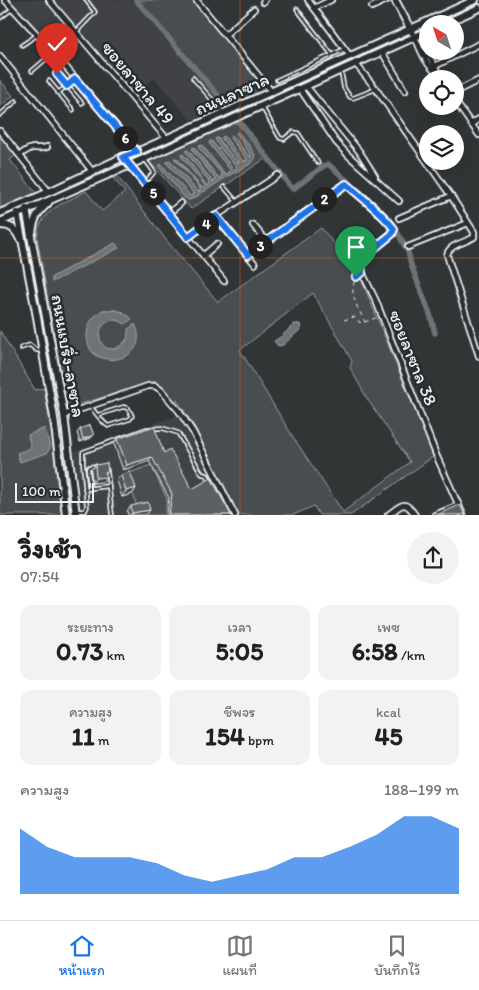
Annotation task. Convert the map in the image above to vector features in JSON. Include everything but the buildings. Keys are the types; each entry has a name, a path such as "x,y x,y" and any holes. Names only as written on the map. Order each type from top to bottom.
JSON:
{"street":[{"path":"5,0 54,53 137,152"},
{"name":"ซอยลาซาล 49","path":"49,0 166,139"},
{"path":"196,0 272,92"},
{"path":"308,0 350,56"},
{"path":"314,8 331,0"},
{"path":"372,7 387,0"},
{"path":"395,0 419,45"},
{"name":"ถนนลาซาล","path":"0,213 475,0"},
{"path":"464,15 479,8"},
{"path":"225,35 254,9"},
{"name":"ถนนลาซาล","path":"0,224 419,34"},
{"path":"435,66 479,44"},
{"path":"382,52 405,91"},
{"path":"0,56 103,177"},
{"path":"425,60 433,70"},
{"path":"431,60 436,70"},
{"path":"355,64 376,89 474,232 474,237 448,250 447,255 479,356"},
{"path":"464,88 479,80"},
{"path":"303,88 359,151 378,181"},
{"path":"303,88 336,142 398,201"},
{"path":"464,114 479,136"},
{"path":"471,124 479,119"},
{"path":"325,126 333,120"},
{"path":"0,130 49,192"},
{"path":"20,155 30,148 41,149 47,147"},
{"path":"123,157 224,281"},
{"path":"188,237 278,175"},
{"path":"248,255 346,184 370,204 394,229 392,234 365,256 361,262 362,273"},
{"path":"400,218 451,196"},
{"path":"33,246 33,228 37,214 57,197"},
{"name":"ถนนแบริ่ง-ลาซาล","path":"24,202 64,415 76,513"},
{"path":"169,213 181,203"},
{"name":"ถนนแบริ่ง-ลาซาล","path":"16,206 42,350 66,515"},
{"path":"216,216 255,264"},
{"path":"408,247 468,223"},
{"path":"0,224 13,228 19,237 24,252"},
{"path":"253,225 267,242"},
{"path":"204,255 217,244"},
{"name":"ซอยลาซาล 38","path":"362,273 376,301 437,457 463,515"},
{"path":"64,415 148,386 155,386 161,390 179,411 193,432 235,515"},
{"path":"54,425 65,423"},
{"path":"388,515 406,504 414,515"},
{"path":"435,515 459,506"}],"lane":[{"path":"76,32 95,12 86,0"},
{"path":"0,18 12,8"},
{"path":"297,9 332,55"},
{"path":"22,45 37,35"},
{"path":"277,80 345,49"},
{"path":"32,71 54,53"},
{"path":"340,70 344,88 350,98 376,89"},
{"path":"57,74 82,103"},
{"path":"194,78 225,113"},
{"path":"58,93 75,79"},
{"path":"49,82 72,110"},
{"path":"0,115 16,101"},
{"path":"261,106 280,138 284,139 293,132 298,133 318,163"},
{"path":"144,159 154,172 145,183"},
{"path":"224,187 238,202"},
{"path":"21,348 30,345 36,350 42,350"},
{"path":"90,406 105,424 110,426 130,419 132,416 128,408 124,407 98,415"},
{"path":"76,513 85,511 87,507 83,452 146,429 154,428 178,433 202,474 207,475 212,484"},
{"path":"90,489 88,469 97,466"},
{"path":"107,466 112,515"},
{"path":"85,489 109,486"}],"path":[{"path":"362,273 354,280 352,288 355,302 365,322"},
{"path":"344,320 354,317 360,323 381,315"}],"shaded area":[{"path":"12,0 133,0 226,106 192,121 154,78 129,98 67,27 46,43"},
{"path":"138,0 193,0 267,89 228,105"},
{"path":"0,80 13,96 0,106"},
{"path":"236,122 266,158 191,209 149,161","holes":["216,138 218,138 238,163 238,159 222,139 243,161 247,159 230,138 250,158 252,155 255,159 250,164 189,200 160,164 190,196 193,195 166,162 170,161 198,192 200,188 180,163 175,160 177,158 201,187 204,188 206,186 181,156 186,157 207,186 210,183 186,151 189,151 213,182 216,180 193,151 194,147 219,178 222,174 198,147 202,145 225,175 231,171 209,143 234,170 237,167 220,148"]},
{"path":"238,132 249,145 255,155 255,159 250,164 194,198 189,200 185,198 158,166 161,164 190,196 193,195 166,162 170,160 198,192 200,188 174,158 204,188 205,186 181,155 183,154 186,157 207,186 210,183 185,151 189,151 213,182 216,180 192,148 194,147 215,175 220,178 222,174 198,147 202,145 225,175 231,171 209,143 212,141 234,170 237,167 220,148 215,139 217,138 238,163 238,159 222,139 224,136 243,161 246,161 247,159 230,138 233,136 250,157 251,155 236,133"},
{"path":"0,135 16,155 10,160 36,193 0,208"},
{"path":"117,176 167,241 218,302 321,228 353,265 361,279 434,456 351,515 319,515 314,506 293,515 239,515 194,426 177,400 175,401 156,381 67,408 37,237 38,229 48,213 86,191 102,211 125,192 113,178","holes":["313,293 352,361 350,368 368,400 410,462 343,512 293,437 240,350","102,310 124,312 118,320 108,321 102,326 99,333 100,340 104,346 110,349 118,347 127,339 114,360 96,356 90,349"]},
{"path":"115,243 119,248 52,282 52,277"},
{"path":"103,310 125,313 132,319 125,324 111,320 103,326 100,332 100,339 105,347 109,349 118,348 122,345 127,340 128,329 135,324 138,337 135,348 128,355 118,359 107,359 97,355 90,347 87,335 89,324"},
{"path":"294,324 300,324 301,329 283,345 278,346 274,341"},
{"path":"0,331 35,390 44,388 62,515 0,515"},
{"path":"179,415 230,515 83,515 74,451"},
{"path":"45,428 50,448 47,453 20,462 17,453 31,448 28,435"},
{"path":"62,428 74,515 70,515"},
{"path":"151,465 167,499 165,515 147,515 145,506 137,507 127,474"}],"waterway":[{"path":"136,0 222,100 293,189 328,164 375,205 394,226 408,252 435,333"}],"route":[{"path":"57,74 67,86 75,79 137,152 123,157 188,237 216,216 248,255 346,184 348,185 394,229 392,234 365,256 361,262 360,268 362,273 356,277"}]}
